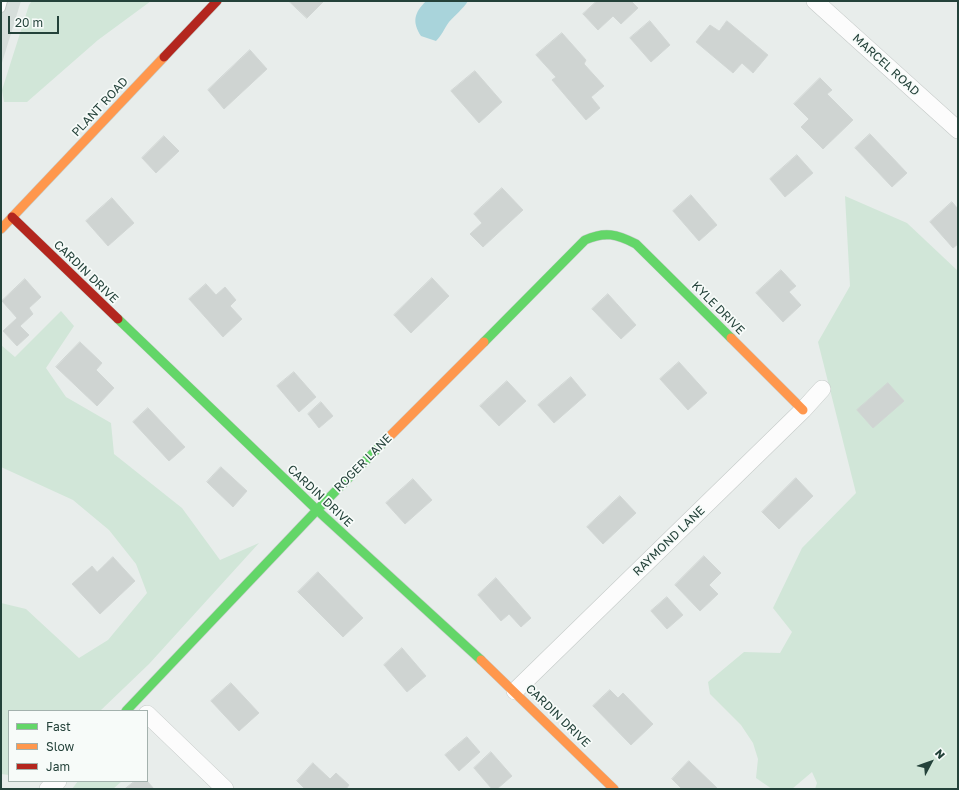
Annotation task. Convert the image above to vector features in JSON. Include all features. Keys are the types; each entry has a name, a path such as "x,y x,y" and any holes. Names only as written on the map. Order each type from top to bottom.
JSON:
{"street":[{"name":"PLANT ROAD","path":"1,229 217,1"},
{"name":"MARCEL ROAD","path":"815,1 958,130"},
{"name":"CARDIN DRIVE","path":"12,217 317,510 515,691 614,789"},
{"name":"ROGER LANE","path":"135,708 317,510 585,240 597,234 611,232"},
{"name":"KYLE DRIVE","path":"611,232 636,244 803,410"},
{"name":"RAYMOND LANE","path":"515,691 803,410 822,389"},
{"path":"148,715 225,789"},
{"path":"48,789 57,782"}],"lane":[{"path":"1,8 3,1"}],"shaded area":[{"path":"1,1 21,1 1,66"}],"green space":[{"path":"32,1 151,1 98,40 27,102 4,102 2,90 29,5"},
{"path":"845,196 907,223 958,271 958,789 815,789 817,783 812,772 792,789 772,789 756,778 758,759 753,743 741,725 710,694 708,682 744,652 780,653 792,632 773,608 802,548 856,493 818,342 850,286"},
{"path":"61,311 74,326 46,368 66,397 111,423 114,454 182,508 220,560 259,543 149,664 101,710 8,710 8,775 1,774 1,603 26,609 79,658 108,640 147,593 136,564 109,530 73,500 1,467 1,345 15,357"},
{"path":"77,782 121,782 113,789 72,789"}],"water":[{"path":"426,1 468,1 449,22 436,41 421,36 415,22 419,10"}],"building":[{"path":"289,1 324,1 307,18"},
{"path":"597,1 631,1 638,8 621,24 613,16 598,30 583,14"},
{"path":"650,21 670,45 651,62 630,38"},
{"path":"727,21 768,55 753,73 742,63 733,73 696,42 710,25 719,31"},
{"path":"562,33 586,60 584,64 604,86 591,97 600,108 586,120 552,80 556,77 536,55"},
{"path":"250,50 267,69 224,109 208,90"},
{"path":"475,71 502,102 479,123 451,91"},
{"path":"820,78 832,90 827,94 853,120 823,149 801,127 809,119 794,104"},
{"path":"870,134 907,173 892,187 855,148"},
{"path":"164,136 179,151 156,173 142,158"},
{"path":"797,155 813,173 785,197 770,179"},
{"path":"502,188 523,210 483,247 470,234 482,223 474,214"},
{"path":"691,195 717,225 699,241 673,211"},
{"path":"112,198 134,223 108,246 86,221"},
{"path":"952,202 958,209 958,244 953,248 930,222"},
{"path":"781,270 796,286 789,292 801,305 783,322 756,293"},
{"path":"432,278 449,296 411,333 394,315"},
{"path":"25,279 41,297 29,308 33,314 20,326 29,335 17,346 3,331 17,318 2,301"},
{"path":"206,284 216,295 225,287 236,300 230,306 242,319 223,337 189,299"},
{"path":"608,294 636,325 621,339 592,309"},
{"path":"80,342 102,363 96,370 114,388 97,406 56,367"},
{"path":"679,362 707,393 688,410 660,379"},
{"path":"294,372 316,397 299,412 277,386"},
{"path":"571,377 586,395 554,423 538,405"},
{"path":"507,381 526,401 499,426 480,406"},
{"path":"888,383 904,401 873,428 857,410"},
{"path":"321,402 333,416 319,428 308,414"},
{"path":"148,408 185,447 169,461 133,422"},
{"path":"221,467 247,491 233,507 207,482"},
{"path":"796,478 813,496 779,529 762,512"},
{"path":"413,479 432,500 405,524 386,503"},
{"path":"620,496 636,513 603,544 587,527"},
{"path":"704,556 721,573 709,585 718,594 700,611 675,585"},
{"path":"113,557 135,581 100,614 72,584 92,566 97,572"},
{"path":"318,572 363,618 343,637 298,592"},
{"path":"496,578 531,618 521,627 509,614 501,621 478,595"},
{"path":"667,597 683,615 667,629 651,611"},
{"path":"402,648 426,676 407,692 384,665"},
{"path":"231,683 259,713 239,731 211,701"},
{"path":"610,690 618,698 623,693 653,724 631,745 593,706"},
{"path":"467,737 480,752 459,771 445,755"},
{"path":"491,752 512,776 497,789 492,789 474,768"},
{"path":"689,761 718,789 682,789 672,779"},
{"path":"313,763 330,779 336,773 349,785 346,789 305,789 297,781"},
{"path":"134,782 148,782 154,789 125,789"}],"traffic: fast":[{"path":"484,342 585,240 599,235 617,236 636,244 731,338"},
{"path":"118,319 317,510 481,660"},
{"path":"127,710 317,510 389,437"}],"traffic: slow":[{"path":"1,229 164,57"},
{"path":"731,338 803,410"},
{"path":"389,437 484,342"},
{"path":"481,660 614,789"}],"traffic: jam":[{"path":"164,57 217,1"},
{"path":"12,217 118,319"}]}
